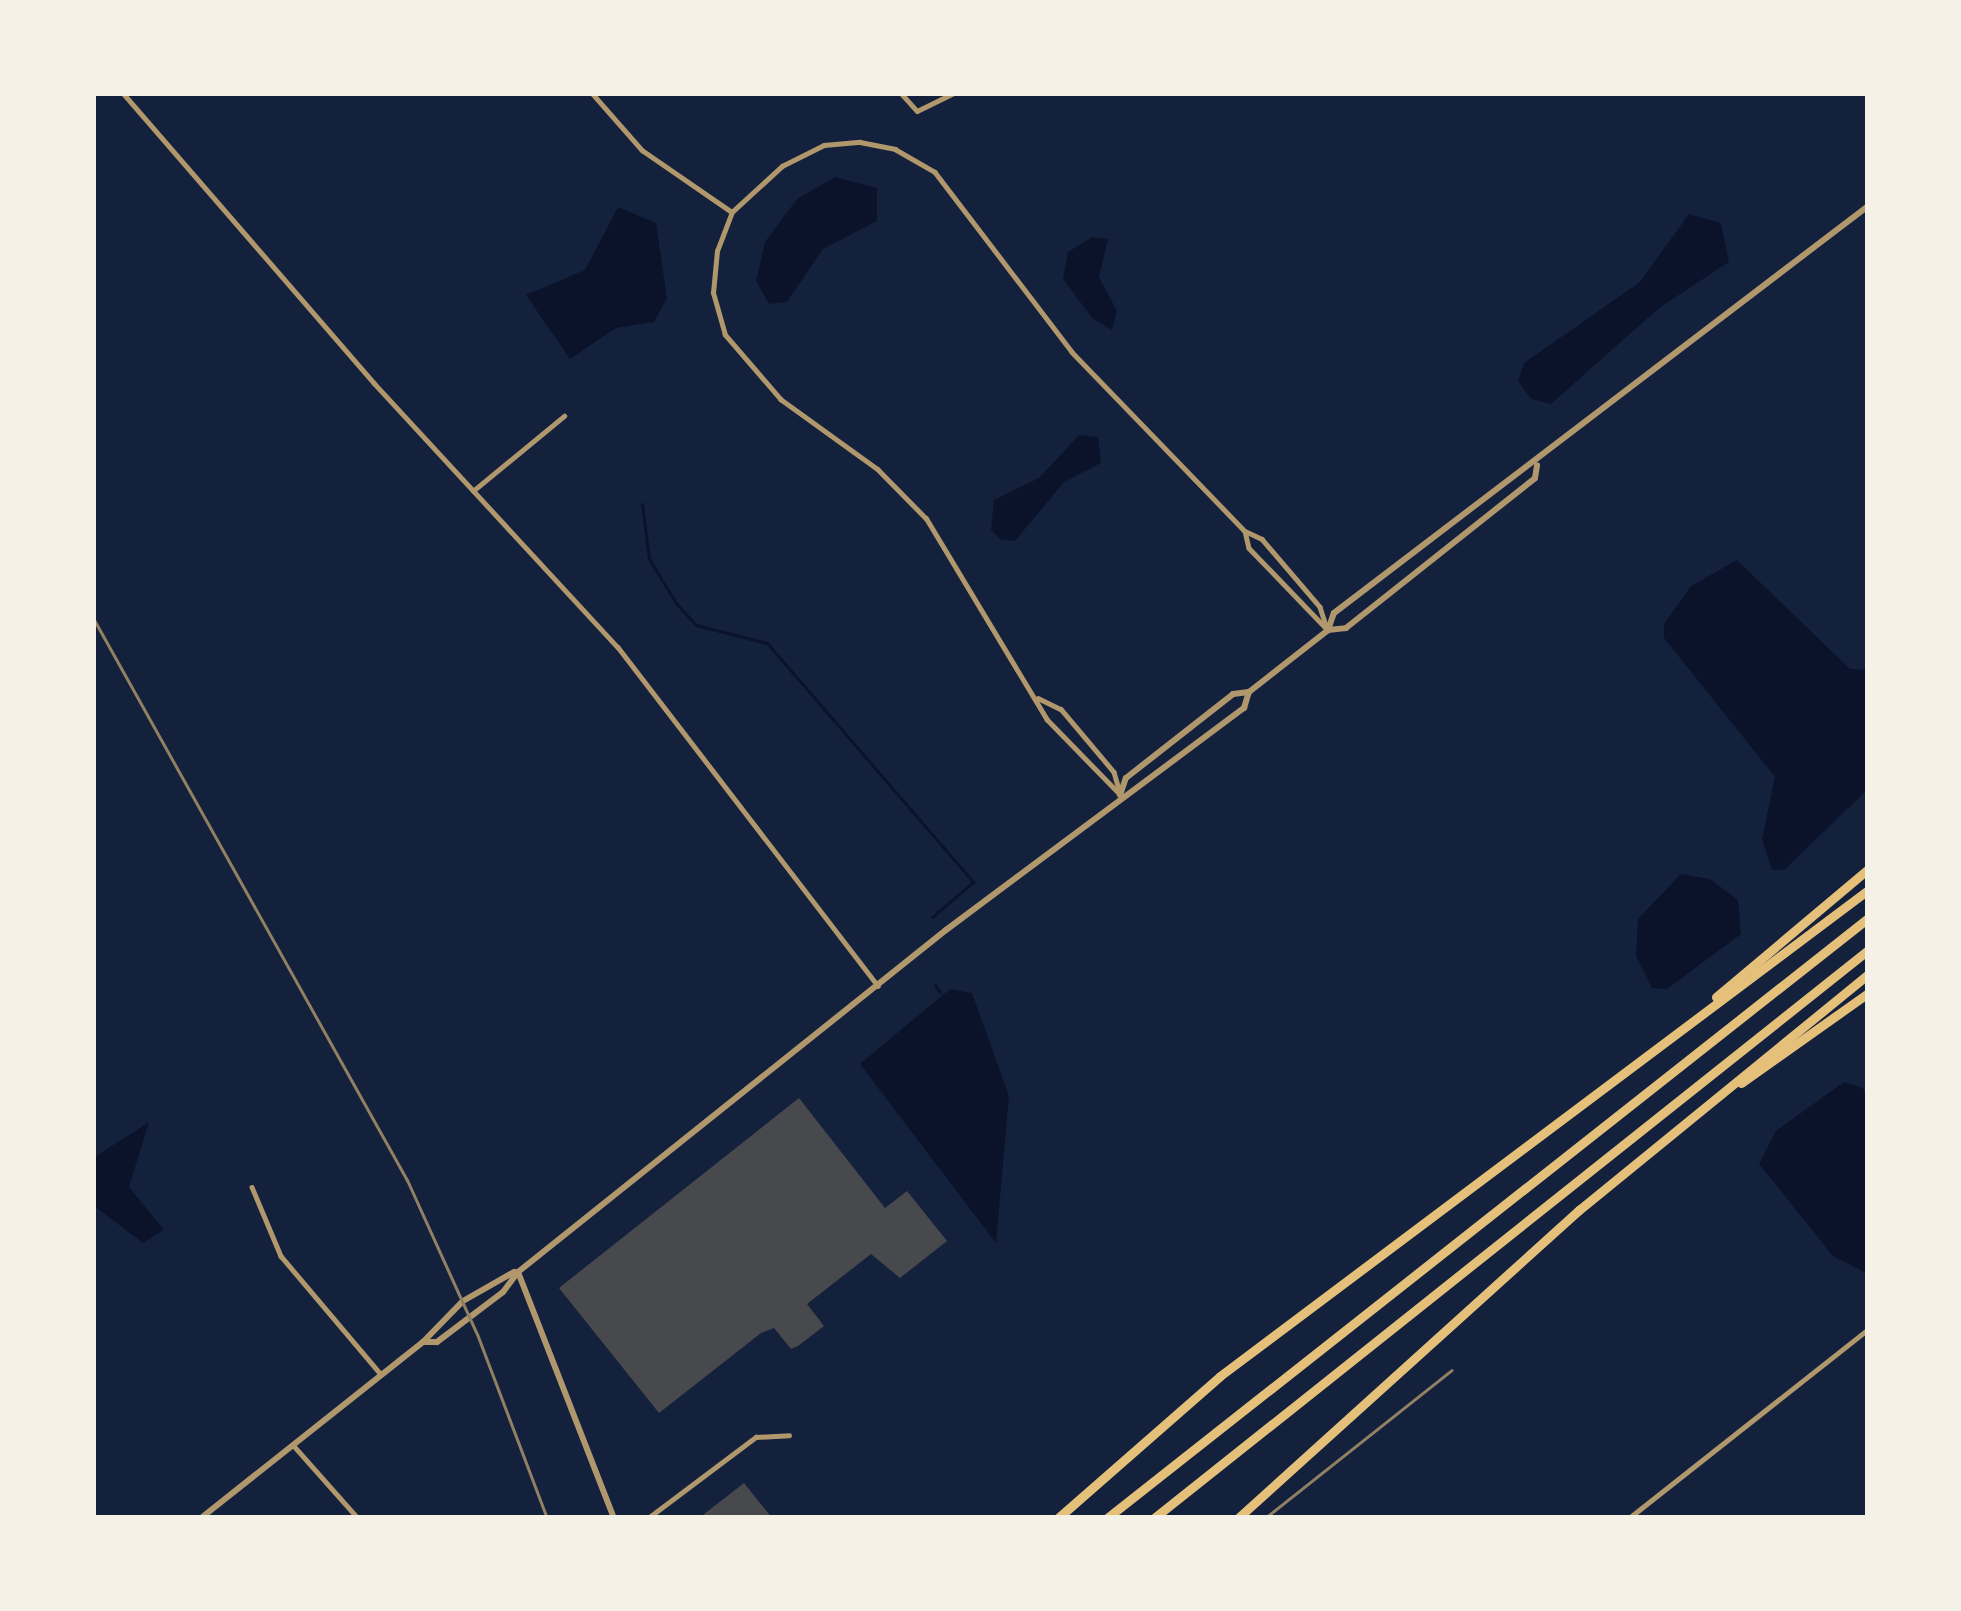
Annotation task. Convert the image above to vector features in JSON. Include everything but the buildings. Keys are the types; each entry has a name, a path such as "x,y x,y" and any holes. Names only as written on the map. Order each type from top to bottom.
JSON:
{"highway":[{"path":"1658,1047 1868,869"},
{"path":"1058,1518 1220,1376 1868,890"},
{"path":"1107,1518 1868,918"},
{"path":"1154,1518 1868,950"},
{"path":"1238,1518 1668,1134 1868,974"},
{"path":"1668,1134 1868,993"}],"street":[{"path":"123,93 706,754 878,986"},
{"path":"592,93 642,150 732,212"},
{"path":"901,93 916,111 954,93"},
{"path":"1120,795 1047,720 1038,698 926,519 878,470 781,400 733,350 713,293 732,212 782,166 824,145 880,144 921,161 969,211 1072,352 1245,532 1262,538 1320,607 1328,630"},
{"path":"1328,630 1346,628 1535,478 1538,464 1868,206"},
{"path":"473,490 564,416"},
{"path":"423,1342 437,1342 518,1272 1120,795 1138,792 1244,707 1250,692 1328,630 1352,600 1526,463 1538,464"},
{"path":"1245,532 1249,548 1328,630"},
{"path":"1120,795 1126,778 1233,694 1250,692"},
{"path":"1038,698 1061,709 1114,772 1120,795"},
{"path":"252,1187 281,1256 381,1375"},
{"path":"202,1518 423,1342 428,1328 494,1277 518,1272"},
{"path":"518,1272 614,1518"},
{"path":"1629,1518 1868,1329"},
{"path":"648,1518 756,1437 789,1435"},
{"path":"293,1444 358,1518"}],"water":[{"path":"835,177 877,188 877,221 823,249 787,302 769,304 756,281 765,242 797,199"},
{"path":"618,207 656,223 667,298 654,322 616,328 570,359 526,295 585,270"},
{"path":"1689,214 1721,223 1729,262 1659,308 1551,404 1531,399 1518,381 1524,363 1640,282"},
{"path":"1092,237 1108,239 1099,277 1117,311 1112,330 1093,319 1063,279 1068,252"},
{"path":"1079,435 1098,437 1101,463 1064,482 1015,541 1001,540 991,530 994,500 1039,478"},
{"path":"1737,560 1850,669 1868,670 1868,789 1784,870 1772,870 1762,839 1775,777 1664,638 1664,624 1691,586"},
{"path":"1681,874 1710,879 1738,900 1741,934 1667,989 1652,988 1636,956 1638,919"},
{"path":"950,989 972,993 1009,1096 996,1243 860,1064"},
{"path":"1844,1082 1863,1088 1868,1102 1868,1274 1833,1256 1759,1164 1776,1131"},
{"path":"149,1122 129,1187 164,1230 143,1243 93,1205 93,1158"}],"waterway":[{"path":"642,504 649,559 676,603 696,625 767,643 973,882 932,917"},
{"path":"935,985 940,992"}],"railway":[{"path":"93,618 407,1180 477,1334 547,1518"},
{"path":"1265,1518 1452,1370"}]}
